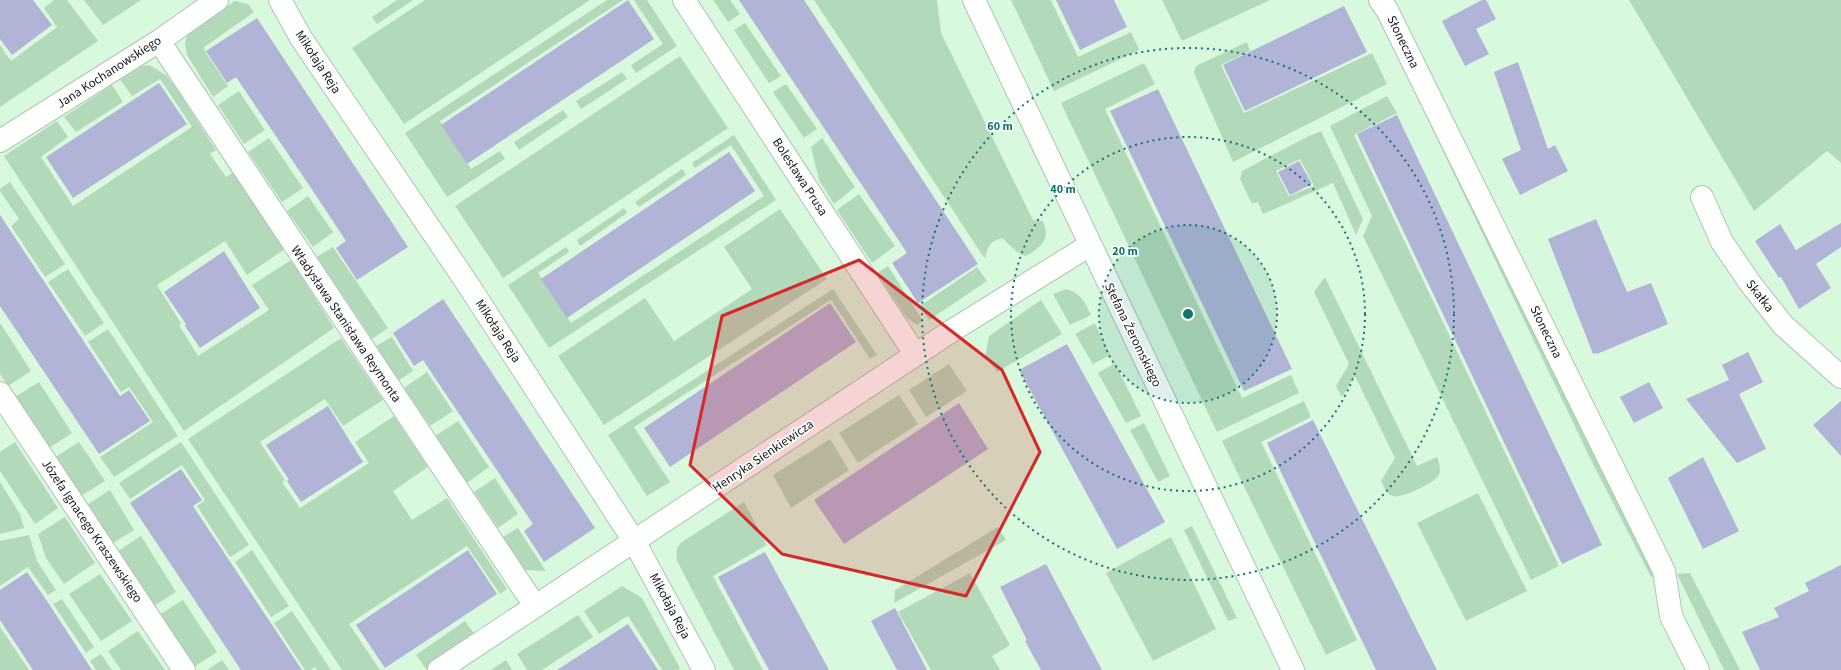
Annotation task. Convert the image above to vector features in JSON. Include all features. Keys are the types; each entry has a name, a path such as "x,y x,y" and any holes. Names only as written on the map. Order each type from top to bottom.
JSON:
{"street":[{"name":"Jana Kochanowskiego","path":"0,141 158,41 217,0"},
{"name":"Mikołaja Reja","path":"280,0 301,38 457,268 634,541 704,670"},
{"name":"Bolesława Prusa","path":"684,0 915,354"},
{"name":"Stefana Żeromskiego","path":"974,0 1294,670"},
{"name":"Słoneczna","path":"1380,0 1387,10 1664,571 1671,616 1698,670"},
{"name":"Władysława Stanisława Reymonta","path":"158,41 535,606"},
{"name":"Skałka","path":"1702,197 1722,242 1750,283 1783,325 1841,377"},
{"name":"Henryka Sienkiewicza","path":"439,670 915,354 1090,245"},
{"name":"Józefa Ignacego Kraszewskiego","path":"0,393 184,670"}],"highlighted area":[{"path":"859,260 1002,370 1040,452 966,596 782,554 690,465 722,316"}],"green space":[{"path":"54,0 67,0 98,41 0,107 0,45 11,61 57,27 44,8"},
{"path":"84,0 141,0 103,25"},
{"path":"397,0 413,0 377,24 372,17"},
{"path":"425,0 590,0 404,124 352,48"},
{"path":"607,0 623,0 440,121 471,169 500,151 505,159 447,197 405,133"},
{"path":"634,0 647,0 677,46 636,73 631,65 663,44"},
{"path":"713,0 730,0 740,14 728,22"},
{"path":"814,0 937,0 941,33 1033,220 1043,221 1046,233 1040,246 1026,256 1017,252 1002,238 990,245 985,259"},
{"path":"1011,0 1051,0 1078,57 1131,32 1139,50 1054,91"},
{"path":"1162,0 1270,0 1182,41"},
{"path":"1629,0 1841,0 1841,163 1827,151 1754,211"},
{"path":"235,1 248,4 254,12 203,48 228,86 213,97 187,55 185,44 187,35 194,28"},
{"path":"1380,20 1650,565 1653,576 1651,577 1590,458"},
{"path":"745,23 781,76 769,83 734,30"},
{"path":"1247,42 1250,51 1221,65 1244,113 1372,53 1387,84 1233,162 1194,73 1196,66"},
{"path":"680,56 728,128 503,278 455,206"},
{"path":"1144,63 1155,84 1105,109 1242,398 1291,375 1299,393 1217,432 1061,103"},
{"path":"149,65 166,75 174,85 216,150 210,154 226,177 234,172 285,249 247,275 225,241 157,285 181,323 179,325 198,356 269,310 252,285 291,260 334,328 184,431 4,156 57,121 68,137 41,157 73,206 192,127 160,79 132,96 120,80 142,66"},
{"path":"622,72 627,79 581,109 576,101"},
{"path":"786,84 817,129 804,138 773,92"},
{"path":"112,85 123,102 76,132 64,117"},
{"path":"239,91 265,130 244,144 218,105"},
{"path":"1387,96 1397,113 1354,135 1559,566 1531,580 1363,236 1372,216 1330,126"},
{"path":"563,110 568,117 519,150 514,142"},
{"path":"1321,131 1363,219 1356,235 1333,183 1263,214 1258,202 1252,204 1240,179 1242,171","holes":["1300,159 1314,186 1289,196 1276,171"]},
{"path":"734,135 776,200 549,348 508,285 566,247 569,252 538,273 571,323 764,196 731,145 695,168 692,163"},
{"path":"269,138 303,188 282,202 248,152"},
{"path":"822,138 855,187 834,204 819,180 811,147"},
{"path":"682,169 686,175 639,207 635,202"},
{"path":"10,182 65,264 45,277 11,226 19,219 0,191 0,189"},
{"path":"859,194 895,246 872,263 837,210"},
{"path":"308,196 333,232 313,247 287,211"},
{"path":"624,208 627,213 580,246 577,240"},
{"path":"780,209 827,279 604,425 558,356 645,298 674,341 752,289 724,247"},
{"path":"333,247 388,328 372,339 317,257"},
{"path":"888,266 923,321 917,325 907,318 877,273"},
{"path":"977,267 987,281 929,320 920,306"},
{"path":"68,269 104,323 85,336 48,282"},
{"path":"1325,277 1417,466 1437,457 1440,469 1438,476 1410,493 1393,496 1389,494 1381,481 1395,458 1355,376 1342,397 1336,386 1349,364 1314,292"},
{"path":"833,289 877,355 870,359 831,300 634,427 670,482 647,496 608,435"},
{"path":"1066,289 1075,293 1082,299 1091,315 1070,325 1053,294"},
{"path":"1041,300 1062,334 997,372 985,357 989,336"},
{"path":"0,323 31,371 8,386 0,374"},
{"path":"1095,323 1110,355 1093,364 1075,334"},
{"path":"108,329 178,436 114,477 100,457 153,422 129,387 121,392 88,342"},
{"path":"392,337 413,371 398,381 376,346"},
{"path":"341,338 383,400 343,426 325,399 260,442 285,480 282,482 300,508 369,463 355,442 394,416 428,467 393,491 412,520 447,498 507,589 500,594 467,546 349,624 380,670 342,670 188,439"},
{"path":"1115,363 1141,416 1126,423 1098,373"},
{"path":"949,364 967,391 926,417 909,390"},
{"path":"427,372 453,411 430,426 404,388"},
{"path":"39,382 72,433 49,448 15,397"},
{"path":"899,395 918,424 858,463 839,433"},
{"path":"1304,401 1311,417 1261,442 1357,640 1326,655 1222,441"},
{"path":"458,421 489,467 467,483 435,436"},
{"path":"1144,423 1170,476 1158,482 1130,430"},
{"path":"830,439 849,470 791,508 773,475"},
{"path":"15,442 58,508 35,524 0,471 0,452"},
{"path":"79,442 105,481 81,496 55,457"},
{"path":"181,442 249,545 230,557 197,506 205,500 182,465 130,499 119,483"},
{"path":"495,478 518,514 498,528 474,492"},
{"path":"0,482 20,514 24,528 0,534"},
{"path":"110,490 134,530 113,543 88,504"},
{"path":"1478,493 1527,591 1466,621 1417,523"},
{"path":"744,502 767,545 713,576 763,670 734,670 677,561 677,550 682,542"},
{"path":"65,517 95,563 64,584 46,558 38,534"},
{"path":"1192,526 1237,618 1228,621 1184,530"},
{"path":"998,527 1006,540 894,603 895,590"},
{"path":"518,528 546,571 525,570 503,537"},
{"path":"29,535 37,561 56,590 48,595 28,567 0,586 0,541"},
{"path":"141,536 176,592 154,606 118,551"},
{"path":"1171,537 1216,629 1153,661 1106,573"},
{"path":"252,550 289,606 271,617 235,562"},
{"path":"970,573 1010,645 992,656 1000,670 931,670 898,612"},
{"path":"1690,573 1740,670 1724,670 1677,574"},
{"path":"100,574 132,621 101,641 69,594"},
{"path":"622,586 642,598 680,668 678,670 662,670 628,616 599,634 584,611"},
{"path":"62,599 94,647 86,653 53,604"},
{"path":"183,600 217,652 194,667 159,615"},
{"path":"292,611 331,670 317,670 315,667 311,670 305,670 274,623"},
{"path":"578,615 593,637 542,670 527,670 517,654"},
{"path":"465,621 475,635 426,669 416,655"},
{"path":"0,627 29,670 0,670"},
{"path":"138,631 165,670 121,670 108,651"},
{"path":"101,654 112,670 96,670 90,661"},
{"path":"222,660 229,670 207,670"},
{"path":"506,660 512,670 491,670"}],"building":[{"path":"0,0 33,0 52,25 12,55 0,39"},
{"path":"628,0 654,39 467,164 441,125"},
{"path":"739,0 804,0 978,264 918,303 892,263 907,253"},
{"path":"1056,0 1114,0 1127,27 1080,50"},
{"path":"1482,0 1486,0 1496,19 1476,29 1489,54 1465,66 1442,21"},
{"path":"1344,6 1367,52 1245,111 1223,65"},
{"path":"257,18 408,247 357,280 336,248 346,241 236,77 227,83 206,51"},
{"path":"1518,62 1548,149 1555,145 1568,171 1520,195 1502,159 1521,150 1494,72"},
{"path":"159,83 187,124 73,198 46,157"},
{"path":"1158,89 1292,369 1244,391 1110,111"},
{"path":"1397,115 1602,545 1562,564 1357,134"},
{"path":"729,152 755,191 567,318 541,279"},
{"path":"1299,161 1312,184 1290,195 1278,172"},
{"path":"0,215 120,396 129,390 150,421 99,454 0,306"},
{"path":"1596,219 1627,292 1651,283 1668,324 1597,354 1593,354 1548,239"},
{"path":"1841,223 1841,247 1816,264 1831,288 1799,309 1781,277 1779,278 1755,241 1780,224 1796,250"},
{"path":"224,251 260,308 200,348 185,326 186,324 164,292"},
{"path":"443,299 595,528 544,562 524,531 533,524 423,360 414,366 393,333"},
{"path":"830,303 856,342 670,467 644,428"},
{"path":"1067,344 1165,522 1117,549 1019,370"},
{"path":"1748,352 1763,382 1739,394 1766,449 1737,463 1686,399 1729,380 1722,365"},
{"path":"1649,382 1663,408 1634,423 1620,397"},
{"path":"1841,401 1841,456 1813,425"},
{"path":"959,403 988,449 844,544 814,500"},
{"path":"328,406 363,462 301,502 287,481 289,480 266,445"},
{"path":"1313,420 1437,670 1376,670 1267,443"},
{"path":"1703,457 1739,531 1703,549 1668,478"},
{"path":"181,469 202,500 193,506 302,670 241,670 130,503"},
{"path":"468,550 497,594 385,668 356,625"},
{"path":"765,552 829,670 769,670 718,577"},
{"path":"1046,564 1102,670 1041,670 1025,641 1027,640 1000,587"},
{"path":"1841,565 1841,670 1760,670 1742,632 1779,617 1774,608 1809,591 1805,583"},
{"path":"27,572 92,670 33,670 0,620 0,590"},
{"path":"895,608 927,670 897,670 871,621"},
{"path":"628,624 658,670 557,670"}]}
